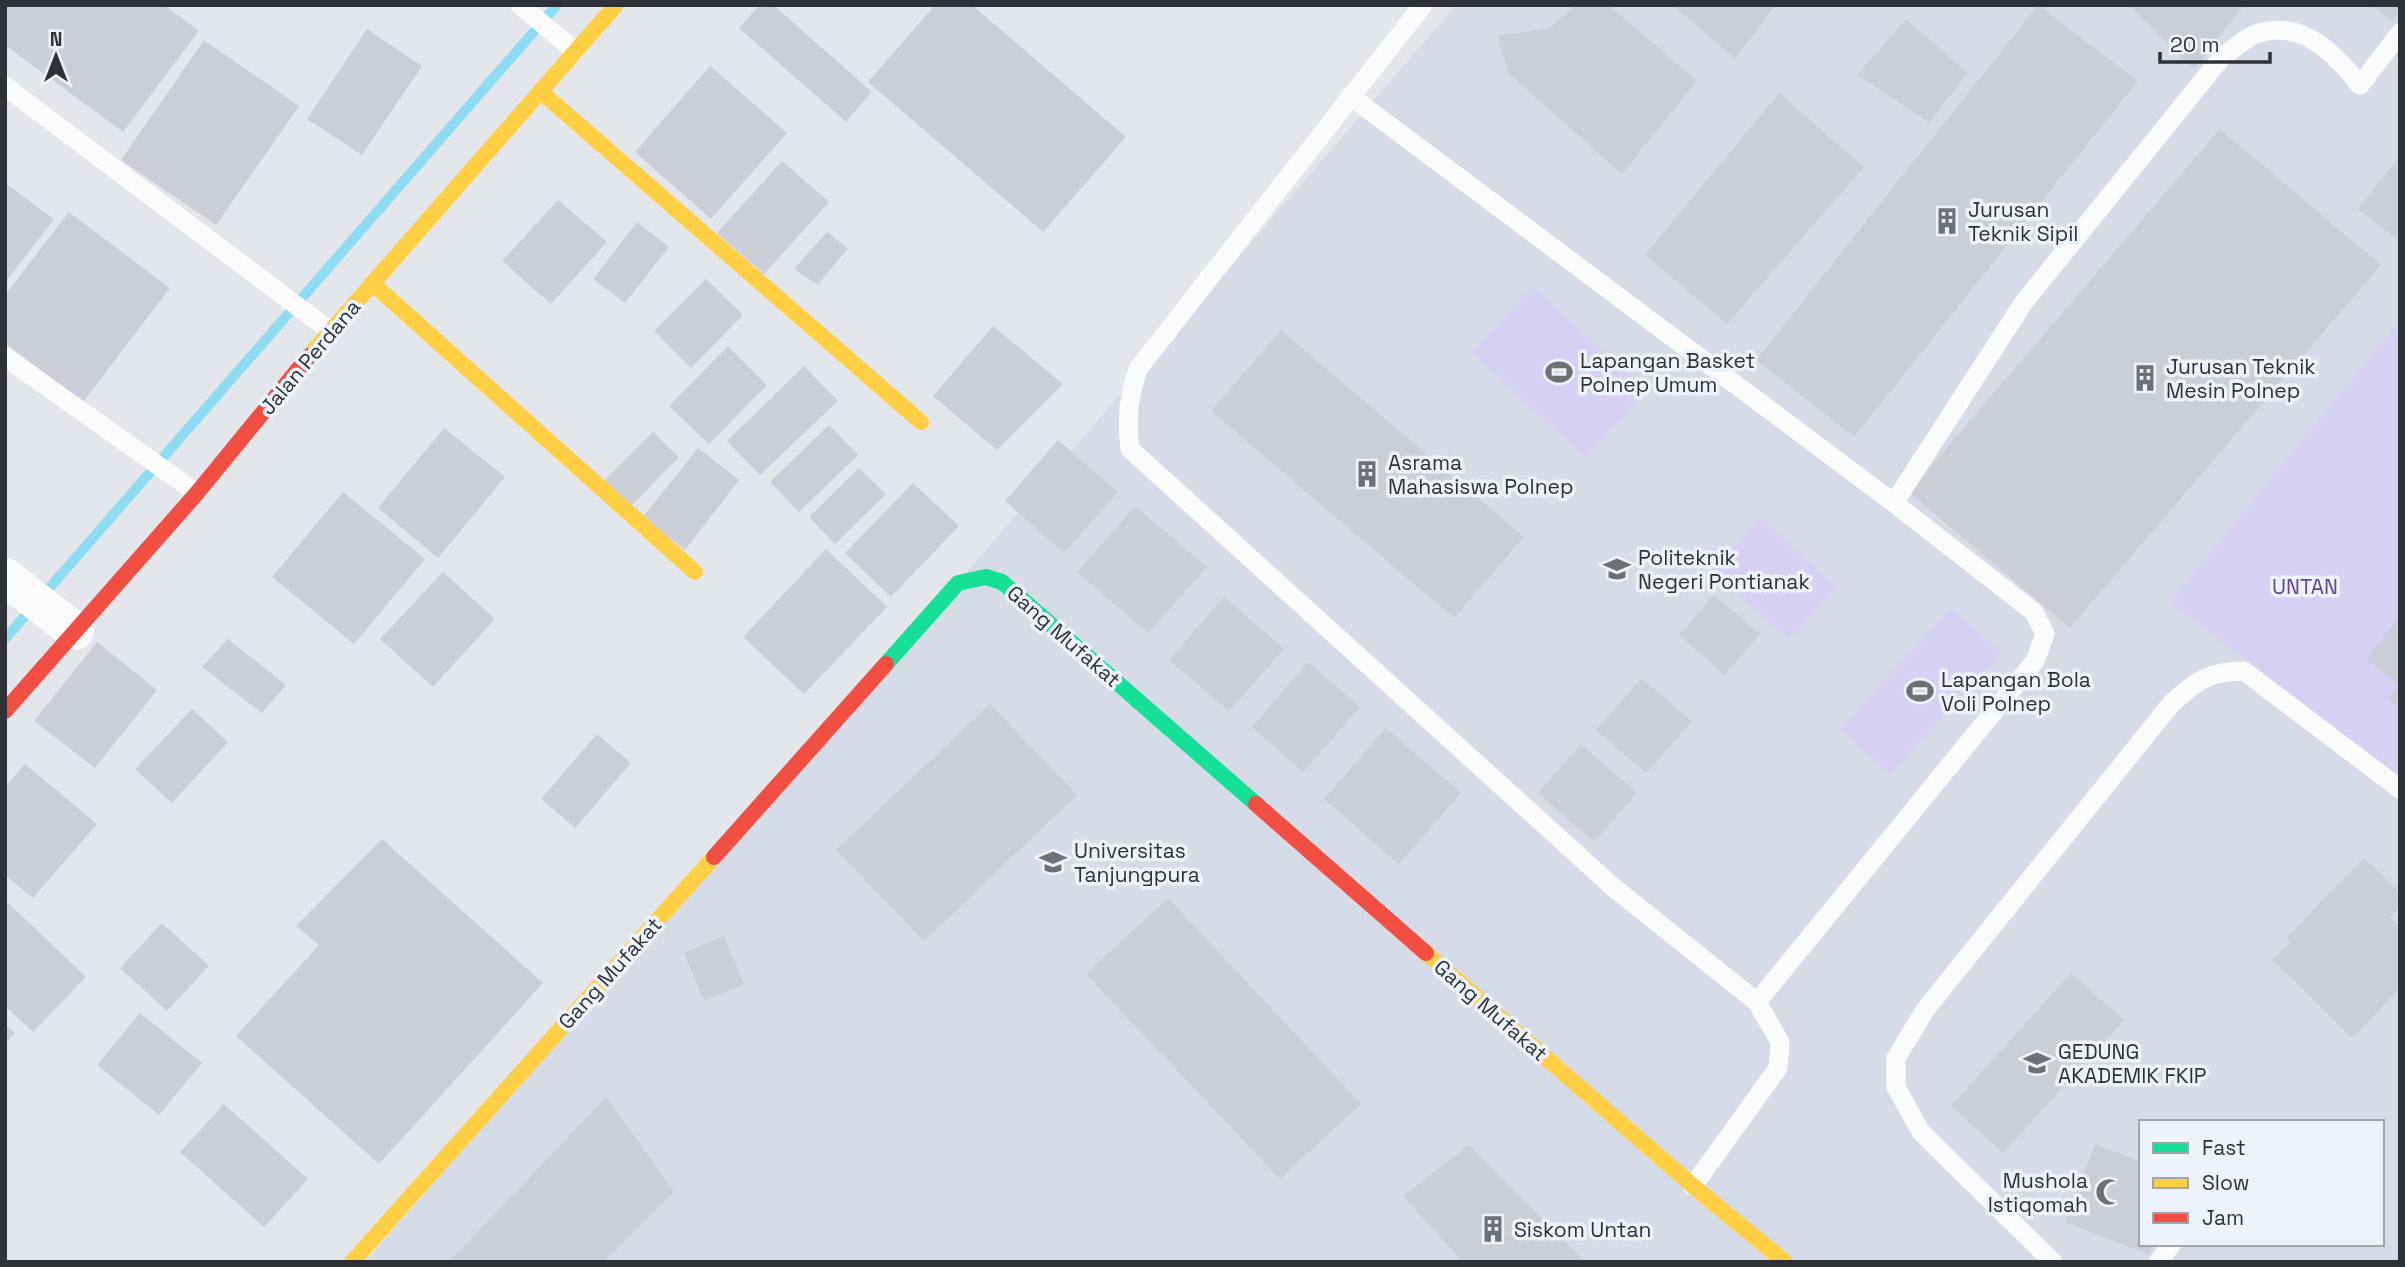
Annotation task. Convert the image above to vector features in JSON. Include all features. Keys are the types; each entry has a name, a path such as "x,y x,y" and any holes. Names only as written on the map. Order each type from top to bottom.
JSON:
{"street":[{"name":"Jalan Perdana","path":"5,711 39,603 197,493 330,331 616,5"},
{"path":"540,91 921,422"},
{"path":"372,283 695,572"},
{"name":"Gang Mufakat","path":"352,1262 958,583 986,577 1002,582 1693,1186 1785,1262"}],"lane":[{"path":"1423,5 1138,369 1129,397 1126,424 1130,449 1613,887 1757,1002 1780,1042 1778,1068 1693,1186"},
{"path":"523,8 575,51"},
{"path":"1895,503 2024,302 2222,57 2259,33 2300,31 2340,60 2360,85 2400,33"},
{"path":"5,86 330,331"},
{"path":"1350,96 1895,503 2034,612 2045,634 2035,661 1757,1002"},
{"path":"5,357 197,493"},
{"path":"2053,1262 1921,1132 1896,1087 1896,1058 1925,1010 2171,704 2198,680 2221,671 2244,671 2400,789"},
{"path":"2158,1262 2170,1246"}],"shaded area":[{"path":"1456,5 2400,5 2400,1262 365,1262 998,536"}],"green space":[{"name":"Lapangan Basket Polnep Umum","path":"1533,287 1646,391 1585,457 1472,352"},
{"name":"UNTAN","path":"2400,320 2400,778 2170,602"},
{"path":"1760,518 1836,587 1789,639 1712,571"},
{"name":"Lapangan Bola Voli Polnep","path":"1951,608 2001,653 1890,774 1840,729"}],"building":[{"path":"5,5 164,5 199,31 123,132 5,45"},
{"path":"760,5 773,5 872,92 846,122 739,28"},
{"path":"935,5 972,5 1126,137 1043,232 868,82"},
{"path":"1575,5 1609,5 1697,81 1622,174 1509,74 1497,35 1549,29"},
{"path":"1673,5 1776,5 1735,59"},
{"name":"Jurusan Teknik Sipil","path":"2038,5 2138,81 1854,437 1756,360"},
{"path":"2128,5 2244,5 2194,69"},
{"path":"2372,5 2400,5 2400,11 2392,21"},
{"path":"1906,19 1968,73 1929,123 1857,75"},
{"path":"367,29 422,66 362,155 307,119"},
{"path":"204,40 299,106 216,225 121,160"},
{"path":"710,66 787,133 711,219 635,152"},
{"path":"1779,93 1864,167 1727,324 1645,255"},
{"name":"Jurusan Teknik Mesin Polnep","path":"2220,129 2381,265 2070,628 1909,492"},
{"path":"2400,156 2400,242 2358,209"},
{"path":"782,161 829,202 764,274 717,233"},
{"path":"5,183 54,219 5,283"},
{"path":"558,200 607,242 551,304 502,261"},
{"path":"69,212 170,288 83,402 5,343 5,295"},
{"path":"637,222 669,247 625,303 593,279"},
{"path":"827,232 848,248 818,285 794,269"},
{"path":"706,279 743,315 691,368 654,331"},
{"path":"993,326 1063,384 997,450 933,396"},
{"name":"Asrama Mahasiswa Polnep","path":"1281,330 1524,537 1454,618 1211,411"},
{"path":"728,346 767,385 709,444 669,406"},
{"path":"804,366 838,401 760,475 727,441"},
{"path":"829,425 858,455 799,512 770,482"},
{"path":"444,428 505,477 438,558 378,508"},
{"path":"653,432 679,457 630,507 604,481"},
{"path":"1058,440 1118,492 1064,553 1005,501"},
{"path":"698,448 739,480 685,550 643,517"},
{"path":"859,468 886,494 835,544 809,517"},
{"path":"913,483 959,526 891,597 845,553"},
{"path":"343,492 425,559 354,644 272,577"},
{"path":"1135,506 1207,567 1148,633 1077,572"},
{"path":"826,549 887,607 804,694 743,637"},
{"path":"443,572 495,619 433,687 380,639"},
{"path":"1714,595 1760,634 1725,675 1679,635"},
{"path":"1224,597 1284,649 1229,711 1169,660"},
{"path":"2400,615 2400,706 2389,699 2398,685 2366,659"},
{"path":"228,639 286,685 262,713 202,667"},
{"path":"97,642 157,690 95,768 34,721"},
{"path":"1308,662 1360,707 1303,772 1252,727"},
{"path":"1642,678 1692,722 1646,773 1596,730"},
{"path":"990,704 1077,795 924,941 836,850"},
{"path":"192,709 228,742 172,803 135,769"},
{"path":"1386,728 1461,793 1399,864 1324,799"},
{"path":"597,734 631,763 575,828 541,799"},
{"path":"1581,744 1637,793 1594,842 1538,793"},
{"path":"25,764 97,824 33,898 5,875 5,787"},
{"path":"382,839 543,983 379,1164 236,1036 319,945 296,926"},
{"path":"2364,858 2400,893 2400,906 2390,918 2400,926 2400,988 2352,1039 2273,960 2290,942 2287,937"},
{"path":"1168,898 1361,1104 1280,1179 1086,974"},
{"path":"5,900 86,977 33,1032 5,1006"},
{"path":"162,923 209,966 167,1011 120,968"},
{"path":"724,936 744,984 704,1001 684,953"},
{"name":"GEDUNG AKADEMIK FKIP","path":"2071,973 2124,1020 2003,1153 1951,1106"},
{"path":"140,1013 202,1063 159,1115 97,1065"},
{"path":"5,1025 15,1033 5,1043"},
{"path":"606,1097 674,1191 604,1262 449,1262"},
{"path":"224,1104 308,1179 264,1227 180,1152"},
{"name":"Mushola Istiqomah","path":"2095,1144 2139,1161 2139,1246 2151,1246 2148,1254 2065,1222"},
{"name":"Siskom Untan","path":"1469,1145 1585,1262 1463,1262 1403,1196"}],"waterway":[{"path":"5,639 557,5"}],"traffic: fast":[{"path":"886,664 958,583 986,577 1002,582 1256,804"}],"traffic: slow":[{"path":"309,356 616,5"},
{"path":"540,91 921,422"},
{"path":"372,283 695,572"},
{"path":"352,1262 714,857"},
{"path":"1426,953 1693,1186 1785,1262"}],"traffic: jam":[{"path":"5,711 197,493 309,356"},
{"path":"714,857 886,664"},
{"path":"1256,804 1426,953"}],"place":[{"name":"Jurusan Teknik Sipil","path":"1947,221"},
{"name":"Lapangan Basket Polnep Umum","path":"1559,372"},
{"name":"Jurusan Teknik Mesin Polnep","path":"2145,378"},
{"name":"Asrama Mahasiswa Polnep","path":"1367,474"},
{"name":"Politeknik Negeri Pontianak","path":"1617,569"},
{"name":"Lapangan Bola Voli Polnep","path":"1920,691"},
{"name":"Universitas Tanjungpura","path":"1053,862"},
{"name":"GEDUNG AKADEMIK FKIP","path":"2037,1063"},
{"name":"Mushola Istiqomah","path":"2109,1192"},
{"name":"Siskom Untan","path":"1493,1229"}]}
